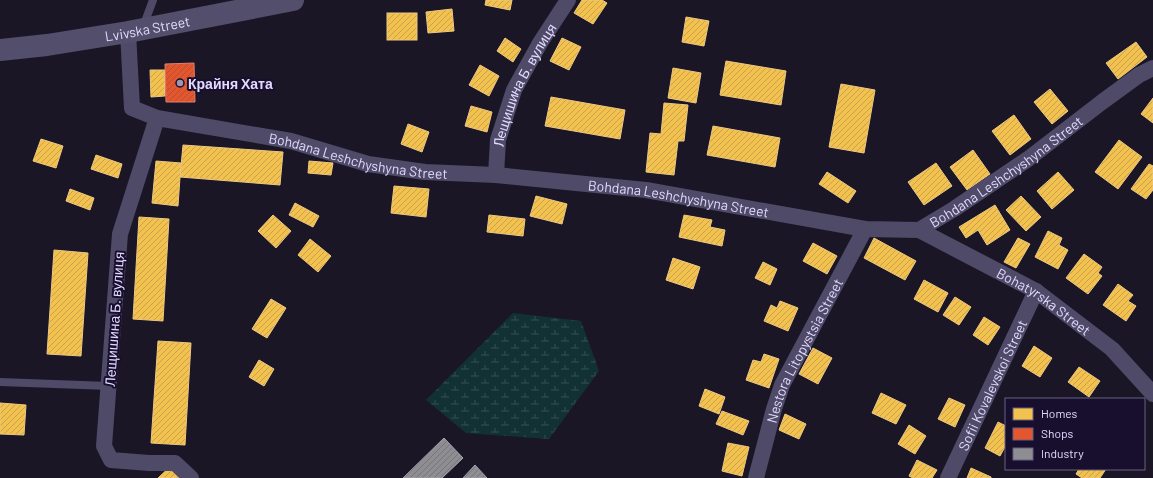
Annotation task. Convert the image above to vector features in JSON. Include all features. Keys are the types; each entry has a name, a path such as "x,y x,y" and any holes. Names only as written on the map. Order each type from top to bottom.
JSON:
{"main road":[{"name":"Lvivska Street","path":"0,50 47,45 135,31 293,0"}],"street":[{"name":"Лещишина Б. вулиця","path":"496,175 498,140 514,90 540,43 568,0"},
{"name":"Bohdana Leshchyshyna Street","path":"135,31 132,108 158,118 291,142 368,164 425,172 496,175 646,190 865,229 919,230 954,209 1028,159 1139,75 1153,68"},
{"name":"Лещишина Б. вулиця","path":"158,118 120,234 104,446 111,460 149,463 175,463 191,478"},
{"name":"Nestora Litopystsia Street","path":"756,478 774,409 782,385 865,229"},
{"name":"Bohatyrska Street","path":"919,230 1036,291 1112,349 1153,394"},
{"name":"Sofii Kovalevskoi Street","path":"948,478 1036,291"}],"lane":[{"path":"135,31 153,0"},
{"path":"0,382 109,386"}],"green space":[{"path":"513,313 581,321 599,371 549,439 466,433 426,400"}],"building: Homes":[{"path":"486,0 512,0 510,10 485,5"},
{"path":"582,0 602,0 607,3 593,24 574,13"},
{"path":"452,9 454,31 428,33 426,12"},
{"path":"387,13 417,13 417,40 387,40"},
{"path":"686,17 709,21 704,46 682,42"},
{"path":"505,38 521,49 513,62 497,51"},
{"path":"562,38 581,47 569,70 550,61"},
{"path":"1136,42 1147,57 1118,79 1106,63"},
{"path":"726,61 786,71 781,105 720,95"},
{"path":"480,65 499,76 489,96 469,85"},
{"path":"673,68 701,73 696,103 668,98"},
{"path":"150,70 165,70 165,96 151,97"},
{"path":"841,84 875,90 864,153 829,147"},
{"path":"1050,89 1068,111 1052,124 1034,102"},
{"path":"551,97 625,110 620,139 545,126"},
{"path":"1153,98 1153,123 1141,114"},
{"path":"664,103 688,105 684,141 678,141 674,175 646,172 650,133 661,134"},
{"path":"471,106 492,112 487,132 465,126"},
{"path":"1014,115 1031,139 1010,155 992,131"},
{"path":"408,124 429,132 422,152 401,144"},
{"path":"713,126 780,138 775,167 707,155"},
{"path":"41,139 63,146 56,168 33,161"},
{"path":"1119,140 1142,157 1118,189 1095,172"},
{"path":"183,145 283,152 280,185 180,177"},
{"path":"973,150 990,174 967,190 950,167"},
{"path":"96,155 122,164 118,178 91,169"},
{"path":"156,161 181,163 178,206 152,203"},
{"path":"309,161 333,163 331,175 308,173"},
{"path":"936,163 952,186 924,205 908,182"},
{"path":"1149,164 1153,166 1153,190 1146,199 1131,189"},
{"path":"827,172 856,191 848,203 819,184"},
{"path":"1058,172 1074,190 1052,209 1037,191"},
{"path":"394,186 429,189 426,217 391,213"},
{"path":"70,189 94,198 90,210 66,201"},
{"path":"536,196 567,204 562,224 530,216"},
{"path":"1021,196 1041,217 1026,231 1006,210"},
{"path":"295,203 319,216 313,227 289,215"},
{"path":"995,205 1010,230 987,245 978,230 966,238 959,227"},
{"path":"273,215 291,231 276,248 258,231"},
{"path":"489,215 525,219 523,236 487,232"},
{"path":"684,215 712,220 710,227 725,230 722,246 679,237"},
{"path":"139,217 169,219 163,321 133,319"},
{"path":"1048,231 1062,238 1059,245 1068,250 1058,269 1035,257"},
{"path":"874,238 916,261 905,280 864,258"},
{"path":"1018,238 1030,244 1016,268 1004,262"},
{"path":"310,239 331,256 318,272 298,255"},
{"path":"813,243 837,256 827,274 803,261"},
{"path":"54,250 88,253 81,356 47,354"},
{"path":"1084,254 1102,267 1098,273 1102,276 1088,294 1066,278"},
{"path":"673,258 700,267 693,289 666,280"},
{"path":"763,262 777,269 770,285 755,278"},
{"path":"924,280 948,293 938,312 914,299"},
{"path":"1118,284 1133,295 1128,301 1136,306 1126,321 1103,305"},
{"path":"955,297 971,307 959,325 943,315"},
{"path":"271,299 286,308 267,338 252,329"},
{"path":"780,301 798,308 788,331 764,321 771,305 777,308"},
{"path":"984,317 1000,327 988,345 973,335"},
{"path":"158,341 191,343 185,445 151,443"},
{"path":"1034,346 1052,358 1040,377 1022,366"},
{"path":"813,348 832,358 818,384 799,374"},
{"path":"764,354 779,359 769,388 746,380 753,360 761,362"},
{"path":"259,360 274,369 264,386 249,377"},
{"path":"1079,367 1100,381 1089,397 1068,382"},
{"path":"705,389 725,397 719,414 699,406"},
{"path":"881,393 906,405 896,424 872,413"},
{"path":"949,398 965,405 955,427 938,419"},
{"path":"0,403 26,405 24,435 0,434"},
{"path":"722,411 749,421 743,435 716,424"},
{"path":"785,414 806,424 799,439 779,430"},
{"path":"998,422 1005,426 1005,447 1000,456 985,448"},
{"path":"909,425 926,436 915,454 898,444"},
{"path":"728,443 749,447 742,476 722,471"},
{"path":"917,460 937,470 932,478 913,478 909,476"},
{"path":"172,465 185,478 158,478"},
{"path":"971,468 991,477 991,478 967,478"},
{"path":"1078,470 1105,470 1100,478 1082,478 1076,474"}],"building: Shops":[{"name":"Крайня Хата","path":"194,63 195,102 166,102 165,64"}],"building: Industry":[{"path":"444,438 463,458 442,478 403,478"},
{"path":"475,465 487,478 463,478"}],"place":[{"name":"Крайня Хата","path":"180,83"}]}
